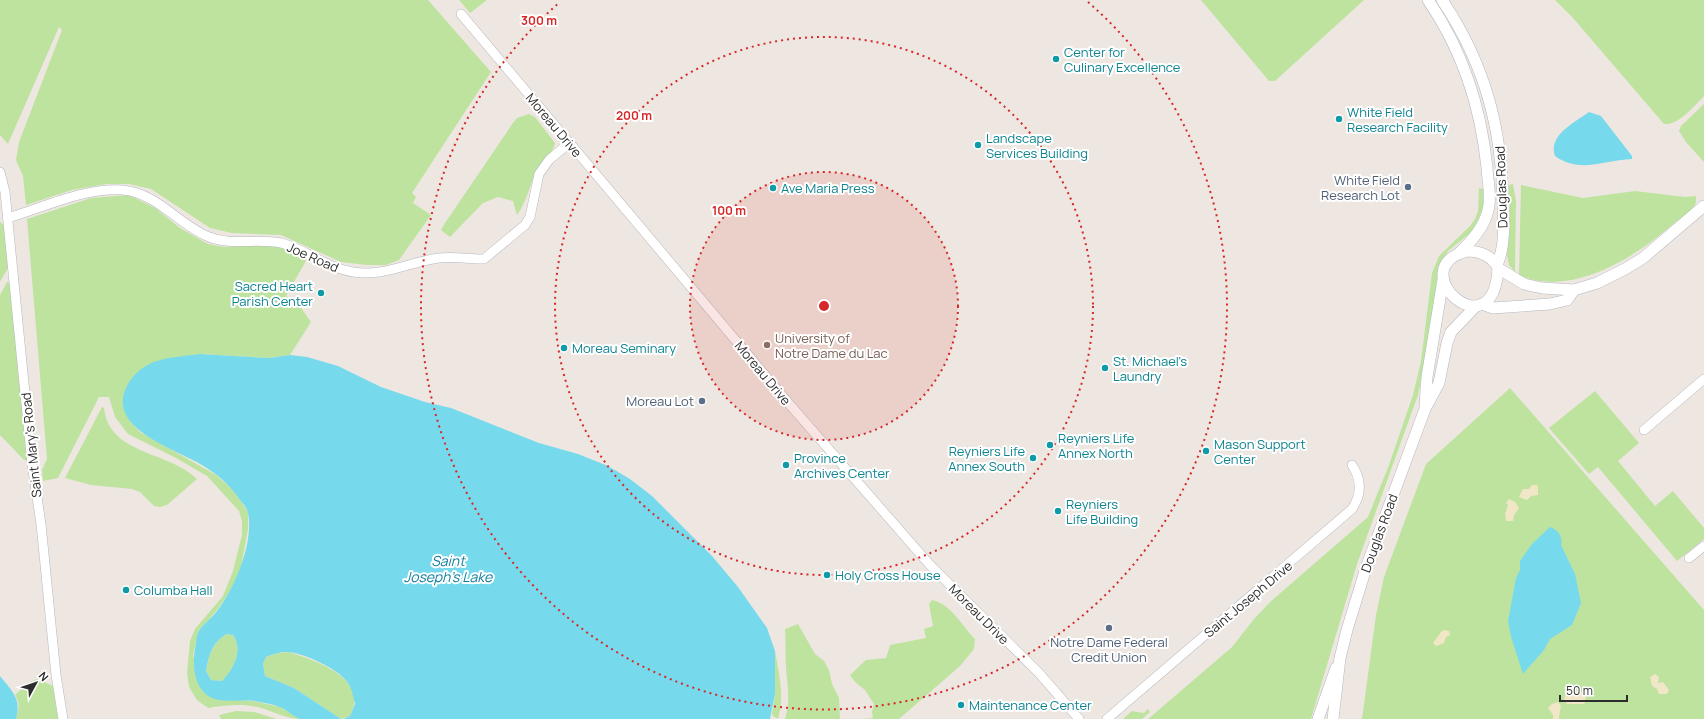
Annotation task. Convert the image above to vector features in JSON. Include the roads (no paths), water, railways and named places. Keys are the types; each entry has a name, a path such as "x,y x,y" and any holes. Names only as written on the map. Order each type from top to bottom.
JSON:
{"street":[{"name":"Douglas Road","path":"1428,0 1448,32 1469,81 1476,104 1485,151 1489,201 1488,212 1478,234 1459,253"},
{"name":"Douglas Road","path":"1442,0 1456,20 1471,49 1482,75 1495,118 1503,165 1502,245 1497,266"},
{"name":"Moreau Drive","path":"461,14 791,406 930,565 1038,673 1079,719"},
{"name":"Joe Road","path":"8,218 69,198 90,193 129,191 148,198 210,238 226,242 279,243 333,268 351,272 374,274 438,258 484,259 525,225 530,217 539,174 549,160 569,143"},
{"name":"Saint Mary's Road","path":"0,172 5,192 8,218 32,464 41,524 56,675 63,719"},
{"path":"1574,290 1567,300 1550,304 1493,308 1462,302 1452,296 1445,289 1443,280 1447,264 1459,253 1475,251 1489,258 1497,266 1524,284 1542,288 1574,290 1597,283 1625,269 1642,258 1704,206"},
{"path":"1479,305 1494,292 1497,282 1497,266"},
{"name":"Douglas Road","path":"1425,409 1427,377 1443,280"},
{"name":"Douglas Road","path":"1318,719 1323,701 1340,658 1366,568 1425,409 1439,383 1447,343 1451,332 1479,305"},
{"path":"1644,430 1704,380"},
{"name":"Saint Joseph Drive","path":"1107,719 1352,509 1358,499 1360,487 1357,472 1352,465"},
{"path":"1689,558 1704,546"},
{"name":"Douglas Road","path":"1334,719 1340,658"}],"water":[{"path":"1589,112 1601,116 1632,156 1632,159 1583,165 1564,161 1555,156 1555,142 1559,136 1570,125"},
{"name":"Saint Joseph's Lake","path":"200,354 269,358 290,355 307,357 338,366 381,387 425,402 451,408 539,443 578,454 608,466 630,479 652,496 712,556 738,587 767,628 775,651 775,694 770,719 343,719 350,716 355,704 348,683 337,672 329,667 302,655 287,652 276,653 266,657 263,664 265,676 294,688 341,719 300,719 282,708 272,705 255,701 221,700 212,698 205,694 200,688 195,674 194,658 196,638 201,628 215,614 224,601 242,564 248,537 249,525 247,511 232,489 213,472 147,436 135,426 126,415 123,402 126,388 132,378 148,365 167,358","holes":["227,634 233,635 237,647 236,660 222,681 211,680 206,671 212,650 222,637"]},
{"path":"1550,527 1561,536 1561,545 1575,574 1581,603 1572,625 1550,639 1544,650 1523,674 1511,637 1508,621 1516,578 1520,570 1520,561 1532,544"},
{"path":"0,676 12,691 17,701 18,712 16,719 0,719"}],"place":[{"name":"Center for Culinary Excellence","path":"1056,59"},
{"name":"White Field Research Facility","path":"1339,119"},
{"name":"Landscape Services Building","path":"978,145"},
{"name":"White Field Research Lot","path":"1408,187"},
{"name":"Ave Maria Press","path":"773,188"},
{"name":"Sacred Heart Parish Center","path":"321,293"},
{"name":"University of Notre Dame du Lac","path":"767,345"},
{"name":"Moreau Seminary","path":"564,348"},
{"name":"St. Michael's Laundry","path":"1105,368"},
{"name":"Moreau Lot","path":"702,401"},
{"name":"Reyniers Life Annex North","path":"1050,445"},
{"name":"Mason Support Center","path":"1206,451"},
{"name":"Reyniers Life Annex South","path":"1033,458"},
{"name":"Province Archives Center","path":"786,465"},
{"name":"Reyniers Life Building","path":"1058,511"},
{"name":"Holy Cross House","path":"827,575"},
{"name":"Columba Hall","path":"126,590"},
{"name":"Notre Dame Federal Credit Union","path":"1109,628"},
{"name":"Maintenance Center","path":"961,705"}]}
